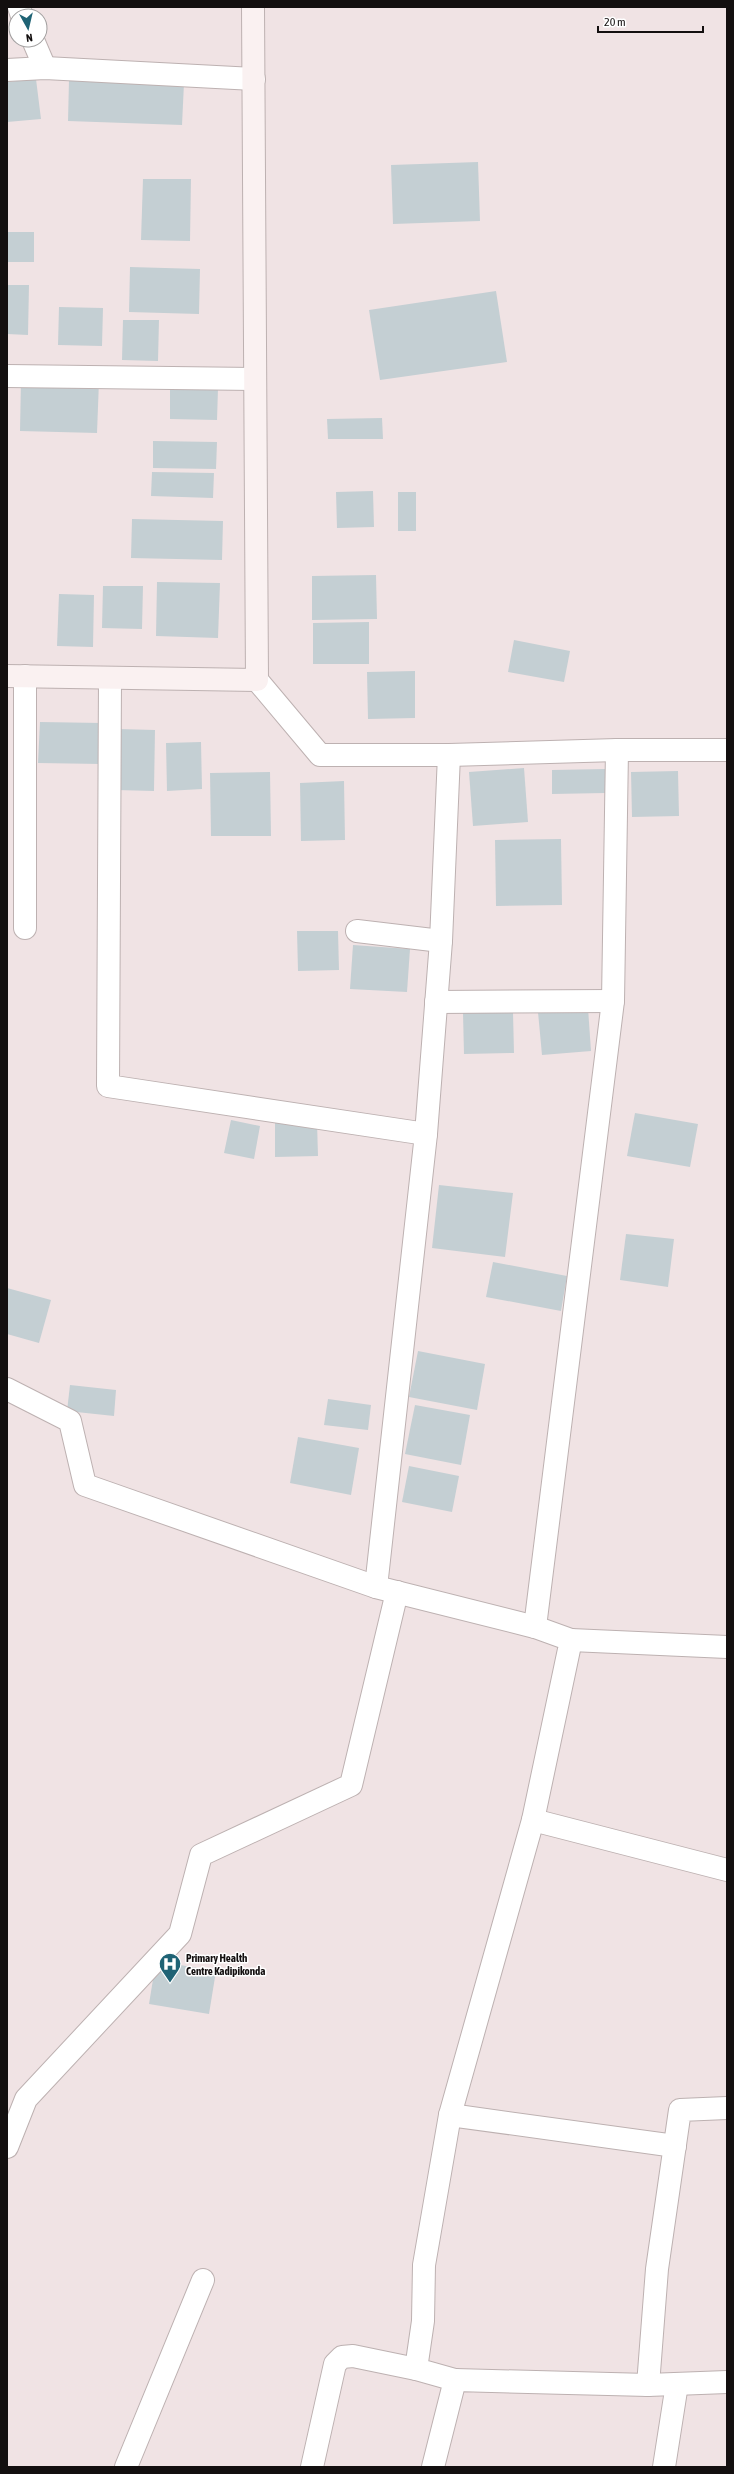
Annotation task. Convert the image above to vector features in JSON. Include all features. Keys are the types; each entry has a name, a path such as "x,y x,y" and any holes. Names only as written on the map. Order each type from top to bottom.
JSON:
{"street":[{"path":"253,7 254,379 257,680 320,755 449,755 617,750 727,750"},
{"path":"36,48 45,68"},
{"path":"7,70 45,68 254,79"},
{"path":"7,376 254,379"},
{"path":"25,928 16,676 257,680"},
{"path":"110,678 108,1086 426,1134"},
{"path":"535,1627 613,1001 617,750"},
{"path":"376,1587 426,1134 441,941 449,755"},
{"path":"357,931 441,941"},
{"path":"436,1002 613,1001"},
{"path":"7,1389 70,1421 85,1485 376,1587 535,1627 571,1640 727,1646"},
{"path":"7,2147 26,2098 180,1934 201,1855 351,1785 397,1592"},
{"path":"416,2369 423,2321 424,2265 450,2115 533,1820 571,1640"},
{"path":"533,1820 727,1870"},
{"path":"648,2385 656,2269 680,2110 727,2108"},
{"path":"450,2115 675,2146"},
{"path":"126,2467 204,2280"},
{"path":"312,2467 335,2364 342,2357 353,2356 416,2369 455,2380 648,2385 727,2382"},
{"path":"433,2467 455,2380"},
{"path":"664,2467 677,2384"}],"building":[{"path":"36,79 41,119 7,122 7,82"},
{"path":"69,80 184,83 182,125 68,121"},
{"path":"478,162 480,221 393,224 391,165"},
{"path":"143,179 191,179 190,241 141,240"},
{"path":"7,232 34,232 34,262 7,262"},
{"path":"130,267 200,269 199,314 129,312"},
{"path":"7,285 29,285 28,335 7,334"},
{"path":"496,291 507,362 380,380 369,310"},
{"path":"59,307 103,308 102,346 58,345"},
{"path":"123,320 159,320 158,361 122,360"},
{"path":"21,379 99,381 97,433 20,431"},
{"path":"170,388 218,389 217,420 170,419"},
{"path":"382,418 383,439 328,439 327,419"},
{"path":"153,441 217,442 216,469 153,468"},
{"path":"152,472 214,473 213,498 151,496"},
{"path":"373,491 374,527 337,528 336,492"},
{"path":"398,492 416,492 416,531 398,531"},
{"path":"132,519 223,521 222,560 131,558"},
{"path":"376,575 377,619 312,620 312,576"},
{"path":"157,582 220,583 218,638 156,636"},
{"path":"103,586 143,586 142,629 102,628"},
{"path":"59,594 94,595 93,647 57,646"},
{"path":"369,622 369,664 313,664 313,623"},
{"path":"514,640 570,651 564,682 508,672"},
{"path":"415,671 415,718 368,719 367,672"},
{"path":"40,722 102,723 101,764 38,763"},
{"path":"118,729 155,730 154,791 116,790"},
{"path":"201,742 202,789 167,791 166,743"},
{"path":"524,768 528,822 473,826 469,772"},
{"path":"605,769 605,793 552,794 552,770"},
{"path":"678,771 679,816 632,817 631,772"},
{"path":"270,772 271,836 211,836 210,773"},
{"path":"344,781 345,840 301,841 300,783"},
{"path":"561,839 562,905 496,906 495,840"},
{"path":"297,931 338,931 339,970 298,971"},
{"path":"353,945 410,949 407,992 350,989"},
{"path":"588,1008 591,1051 542,1055 538,1012"},
{"path":"513,1012 514,1053 464,1054 463,1013"},
{"path":"635,1113 698,1124 690,1167 627,1156"},
{"path":"231,1120 260,1126 254,1159 224,1153"},
{"path":"317,1122 318,1156 275,1157 275,1123"},
{"path":"439,1185 513,1193 505,1257 432,1248"},
{"path":"626,1234 674,1239 668,1287 620,1280"},
{"path":"493,1262 567,1276 561,1311 486,1297"},
{"path":"7,1288 51,1300 39,1343 7,1334"},
{"path":"418,1351 485,1364 477,1410 409,1397"},
{"path":"70,1385 116,1390 114,1416 67,1411"},
{"path":"328,1399 371,1405 368,1430 324,1425"},
{"path":"415,1405 470,1415 461,1465 405,1454"},
{"path":"298,1437 359,1448 351,1495 290,1483"},
{"path":"409,1466 459,1476 452,1512 402,1502"},
{"path":"156,1961 216,1971 209,2014 149,2004"}],"place":[{"name":"Primary Health Centre Kadipikonda","path":"170,1984"}]}
